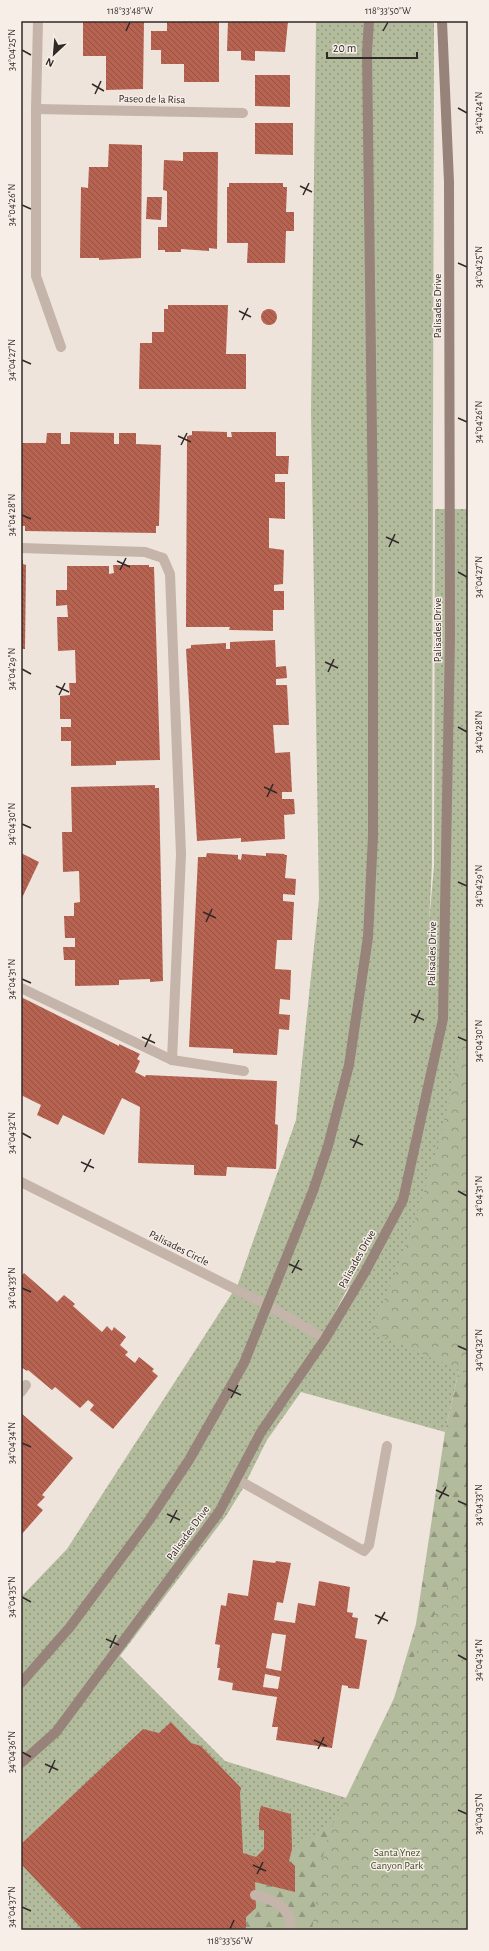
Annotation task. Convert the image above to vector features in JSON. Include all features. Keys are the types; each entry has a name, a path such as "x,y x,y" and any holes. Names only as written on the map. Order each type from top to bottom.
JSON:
{"street":[{"path":"38,21 36,109 36,276 61,347"},
{"path":"21,1683 70,1627 150,1519 185,1467 244,1363 313,1191 328,1146 349,1065 368,937 373,836 374,664 367,75 369,21"},
{"name":"Palisades Drive","path":"21,1763 56,1732 219,1512 235,1478 261,1432 325,1339 365,1272 403,1200 443,1019 450,597 449,182 442,21"},
{"name":"Paseo de la Risa","path":"36,109 243,113"},
{"path":"21,548 145,552 164,558 170,574 181,854 172,1060"},
{"path":"21,988 172,1060 244,1071"},
{"name":"Palisades Circle","path":"21,1182 267,1305 325,1339"},
{"path":"235,1478 364,1551 369,1545 387,1446"},
{"path":"255,1895 273,1899 286,1910 291,1924 290,1930"}],"green space":[{"path":"316,21 434,21 432,865 429,923 434,866 435,509 468,509 468,1352 463,1352 445,1432 301,1392 267,1440 242,1490 226,1516 120,1656 225,1761 363,1803 229,1930 21,1930 21,1597 67,1549 238,1284 296,1120 319,899 311,412","holes":["351,1282 331,1336 324,1333"]},
{"path":"468,983 468,1374 370,1331 384,1301 408,1240 419,1209 437,1146 453,1082 460,1045"},
{"name":"Santa Ynez Canyon Park","path":"463,1352 468,1352 468,1930 229,1930 224,1894 363,1803 416,1624 445,1432"},
{"name":"Santa Ynez Canyon Park","path":"468,1545 468,1930 312,1930 321,1862 330,1831"}],"building":[{"path":"83,21 144,21 143,89 106,90 106,56 83,56"},
{"path":"167,21 219,21 219,82 184,82 184,64 161,64 161,50 151,50 151,31 167,31"},
{"path":"228,21 288,21 285,52 255,51 255,61 241,60 241,51 227,51"},
{"path":"255,75 290,75 290,107 255,106"},
{"path":"255,123 293,123 293,155 255,154"},
{"path":"109,144 142,145 141,258 99,260 99,258 80,258 81,187 88,188 89,167 108,167"},
{"path":"183,152 218,152 217,249 209,248 209,251 181,249 181,252 165,252 165,250 158,250 158,227 167,227 167,191 163,190 164,160 183,161"},
{"path":"229,183 283,183 283,187 287,187 286,212 294,212 294,231 286,231 285,263 247,263 248,243 227,243 227,187 229,187"},
{"path":"147,197 162,197 161,220 146,219"},
{"path":"168,305 228,305 226,354 246,354 246,389 139,389 140,343 152,343 152,332 164,332 164,309 168,309"},
{"path":"269,309 276,314 277,317 272,324 269,325 262,320 261,317 266,310"},
{"path":"192,431 227,432 227,437 232,437 231,432 276,432 276,456 289,456 288,474 275,474 275,482 285,482 285,519 269,518 269,548 284,550 283,584 274,585 274,591 284,591 284,610 273,610 273,631 229,630 230,627 186,627 187,436 192,435"},
{"path":"70,432 114,433 114,444 119,444 119,433 136,433 136,444 161,445 159,526 156,526 156,533 25,531 25,526 22,526 22,443 46,443 47,433 61,433 61,444 70,444"},
{"path":"21,560 23,560 23,564 26,565 25,649 21,649"},
{"path":"113,565 149,565 149,567 154,567 160,760 116,761 116,765 71,766 71,741 61,741 61,727 71,727 71,719 60,719 60,696 70,695 69,683 76,683 75,650 58,651 57,617 68,617 67,605 56,606 56,590 67,590 67,566 109,566 109,574 114,573"},
{"path":"275,640 276,667 286,666 287,678 276,679 276,685 287,685 289,725 273,725 275,753 290,752 292,792 282,792 282,799 294,799 295,814 284,815 285,839 241,842 241,838 197,841 186,649 191,648 191,645 226,643 226,649 230,649 230,642"},
{"path":"155,785 155,788 159,788 163,981 150,982 150,979 119,980 119,985 75,986 75,960 64,960 63,947 75,947 75,938 65,938 64,916 74,916 74,903 80,902 79,871 63,872 62,832 72,832 71,787"},
{"path":"21,853 39,862 21,900"},
{"path":"207,853 238,855 238,859 241,860 242,854 266,856 266,853 285,854 284,855 287,855 285,878 296,879 295,895 283,894 283,901 294,902 292,940 277,940 275,969 291,970 290,1000 280,999 279,1014 290,1015 289,1030 279,1029 277,1055 233,1053 233,1049 189,1047 198,857 206,857"},
{"path":"21,997 119,1046 119,1044 140,1054 137,1059 140,1061 135,1072 145,1077 146,1075 277,1081 275,1124 278,1125 276,1169 227,1167 226,1176 194,1175 194,1165 138,1163 140,1107 122,1098 104,1135 63,1115 58,1125 37,1115 41,1105 21,1095"},
{"path":"24,1273 57,1302 64,1295 75,1304 73,1306 102,1332 107,1326 112,1331 114,1327 126,1337 120,1345 128,1352 125,1355 135,1363 139,1357 154,1369 152,1371 158,1376 113,1429 90,1410 94,1405 88,1400 80,1408 55,1387 52,1390 28,1370 27,1371 21,1367 21,1276"},
{"path":"21,1413 73,1458 42,1495 45,1497 37,1505 43,1510 21,1535"},
{"path":"253,1560 275,1563 276,1561 291,1563 283,1603 277,1602 274,1620 295,1623 298,1603 315,1606 319,1581 350,1587 347,1612 353,1613 352,1617 358,1618 355,1638 367,1640 359,1689 348,1688 348,1686 342,1685 332,1748 276,1740 278,1727 272,1727 277,1697 232,1690 233,1683 218,1680 220,1668 217,1668 220,1645 215,1644 221,1605 226,1606 228,1593 248,1596","holes":["272,1633 286,1635 281,1671 266,1668","265,1674 280,1677 278,1689 263,1687"]},
{"path":"171,1722 191,1743 201,1746 241,1788 243,1853 256,1857 264,1849 264,1830 259,1830 259,1814 261,1806 291,1814 292,1849 289,1861 295,1866 295,1892 255,1882 256,1908 246,1917 246,1930 83,1930 21,1864 21,1844 143,1729 159,1733"}]}
